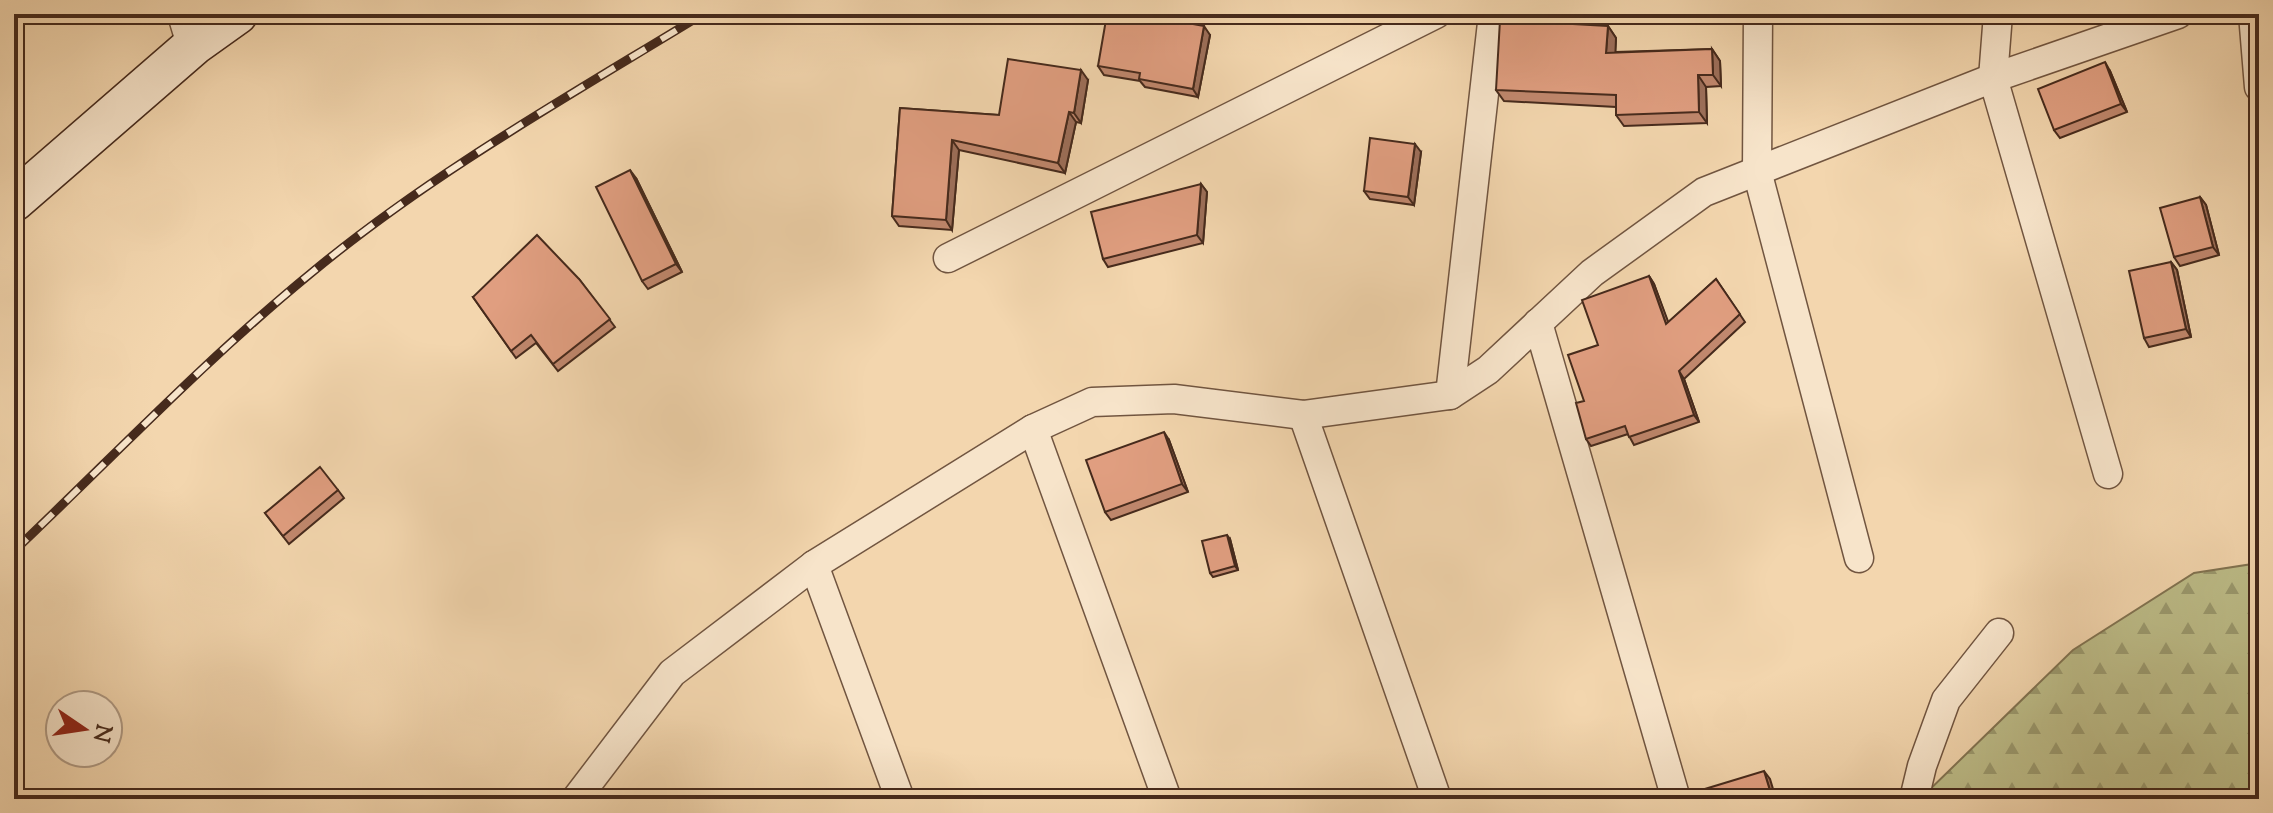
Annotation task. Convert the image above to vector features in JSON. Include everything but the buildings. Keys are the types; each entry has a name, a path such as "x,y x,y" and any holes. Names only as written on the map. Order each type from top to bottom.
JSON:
{"main road":[{"path":"14,201 190,29 237,14"}],"street":[{"path":"948,258 1436,14"},
{"path":"1450,395 1493,14"},
{"path":"1758,14 1757,171 1859,558"},
{"path":"1998,14 1993,78 2108,474"},
{"path":"576,799 672,673 814,565 1033,429 1092,402 1174,399 1303,415 1450,395 1488,370 1592,273 1704,192 1993,78 2178,14"},
{"path":"2253,14 2259,87"},
{"path":"1538,323 1676,799"},
{"path":"1303,415 1437,799"},
{"path":"1033,429 1167,799"},
{"path":"814,565 900,799"},
{"path":"1914,799 1922,766 1946,700 1999,633"}],"green space":[{"path":"2259,563 2259,799 1920,799 2073,650 2194,573"}],"railway":[{"path":"14,551 233,340 356,237 501,137 703,14"}]}
